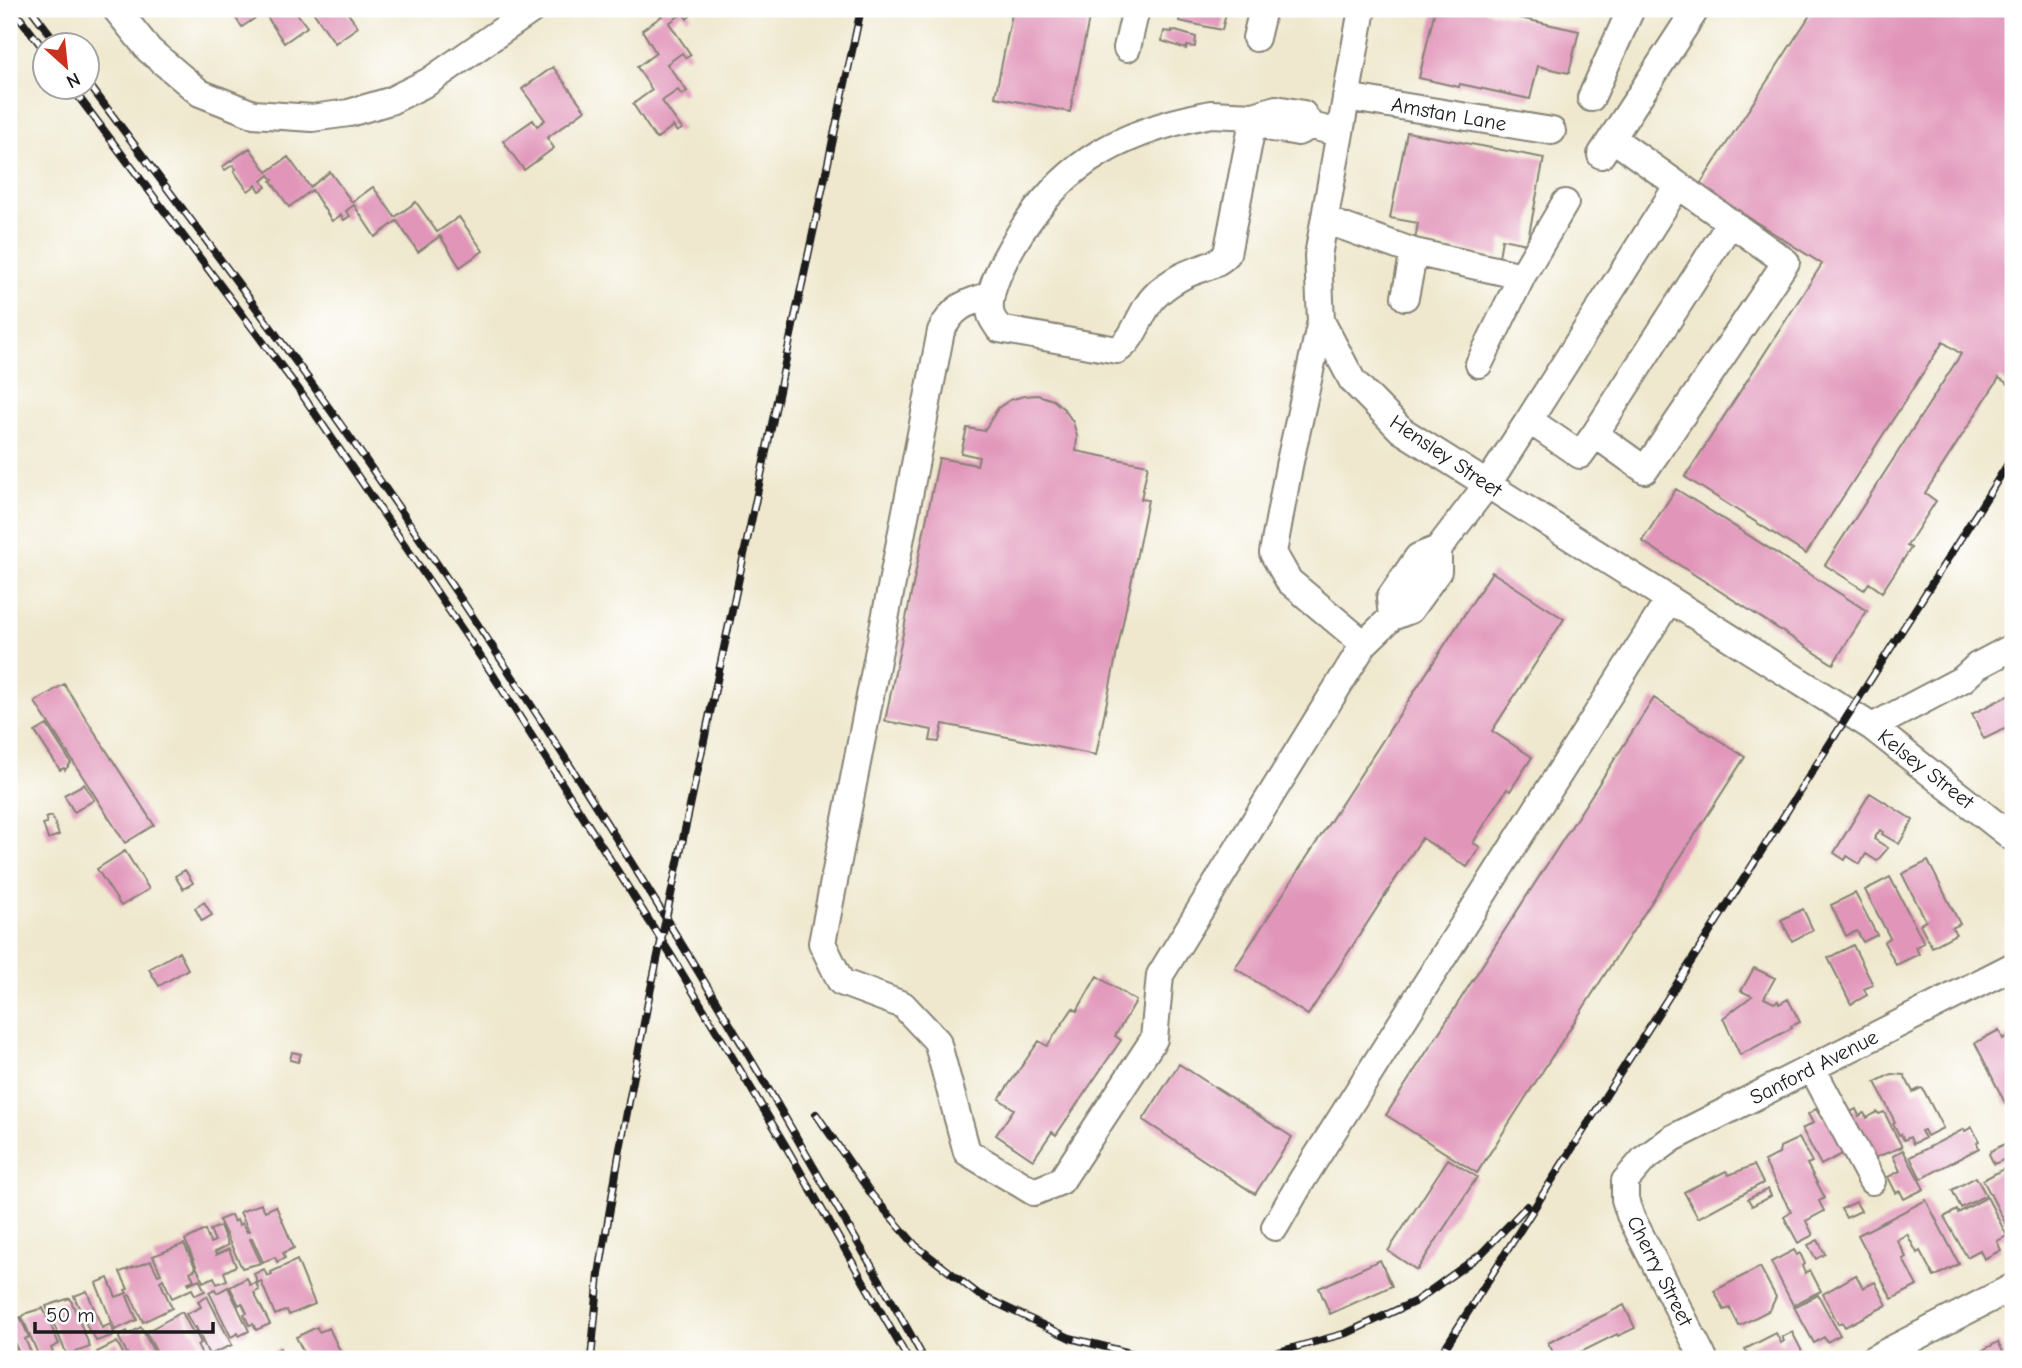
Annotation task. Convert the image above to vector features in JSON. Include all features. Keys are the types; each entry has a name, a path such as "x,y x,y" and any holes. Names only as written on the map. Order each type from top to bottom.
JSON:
{"street":[{"path":"116,9 149,50 200,93 253,114 312,118 349,113 410,92 533,9"},
{"path":"1127,48 1136,9"},
{"path":"1256,38 1263,9"},
{"name":"Hensley Street","path":"1362,9 1318,256 1321,321 1352,380 1401,430 1871,727"},
{"path":"1591,98 1631,9"},
{"path":"1595,434 1645,470 1786,262 1678,185 1607,147 1696,9"},
{"name":"Amstan Lane","path":"1346,96 1552,131"},
{"path":"1254,116 1227,254 1219,264 1179,278 1155,295 1139,318 1128,344 1117,350 999,329 991,315 991,295 1002,265 1022,228 1048,194 1079,166 1110,146 1142,131 1180,120 1211,114 1254,116 1276,109 1303,114 1311,127 1340,133"},
{"path":"991,295 968,302 950,313 941,331 822,943 841,982 903,1005 937,1041 967,1152 1034,1192 1061,1181 1154,1039 1160,975 1364,644 1392,617 1390,598 1418,557 1438,549 1487,485 1678,185"},
{"path":"1479,364 1522,276 1565,203"},
{"path":"1325,220 1414,251 1522,276"},
{"path":"1529,420 1580,455 1731,222"},
{"path":"1405,298 1414,251"},
{"path":"1321,321 1273,553 1289,581 1364,644"},
{"path":"1275,1227 1309,1168 1669,600"},
{"path":"1871,727 1963,679 1977,666 2013,647"},
{"name":"Kelsey Street","path":"1871,727 2013,838"},
{"name":"Sanford Avenue","path":"1625,1181 1644,1159 1673,1138 2013,966"},
{"path":"1812,1068 1872,1181"},
{"name":"Cherry Street","path":"1625,1181 1625,1199 1630,1215 1704,1359"},
{"path":"1873,1359 2013,1287"}],"building":[{"path":"229,9 294,9 307,27 284,43 264,12 242,27"},
{"path":"311,9 345,9 358,27 335,43"},
{"path":"656,9 686,9 691,15 687,19 683,13 669,23 691,55 686,58 682,53 667,64 687,91 682,95 678,90 662,101 682,129 677,132 673,126 656,139 633,104 652,90 637,67 656,53 642,30 662,16"},
{"path":"1013,9 1091,9 1070,112 995,97"},
{"path":"1181,9 1227,9 1222,30 1179,21"},
{"path":"1435,9 1479,9 1579,31 1569,73 1538,66 1530,99 1419,78"},
{"path":"1814,9 2013,9 2013,380 2010,385 1999,378 1925,493 1936,501 1907,546 1911,548 1882,592 1869,583 1864,590 1825,565 1961,354 1943,342 1806,554 1685,477 1822,264 1699,186"},
{"path":"1172,30 1196,37 1195,47 1187,46 1186,49 1162,41 1164,31"},
{"path":"553,67 585,110 547,138 554,148 524,170 503,141 533,120 537,126 545,120 522,89"},
{"path":"1407,132 1544,158 1527,244 1502,239 1499,257 1415,240 1418,223 1390,218"},
{"path":"250,148 267,172 288,157 310,187 330,172 352,202 373,187 395,217 416,202 437,232 459,217 483,251 460,267 440,236 418,252 397,221 375,237 354,205 346,211 350,216 344,220 341,215 332,221 312,190 289,207 269,175 262,181 266,187 260,191 256,185 248,191 234,171 236,169 233,165 225,170 222,167"},
{"path":"1038,395 1053,400 1073,422 1077,436 1076,451 1148,465 1141,499 1148,500 1096,755 943,724 939,742 930,741 932,730 885,721 939,458 977,465 979,457 961,453 967,428 984,431 998,408 1010,400"},
{"path":"1676,489 1867,611 1833,664 1642,541"},
{"path":"1492,572 1564,619 1492,731 1532,757 1510,791 1507,789 1473,843 1480,847 1467,867 1422,838 1308,1015 1235,968"},
{"path":"64,684 154,825 125,843 35,702"},
{"path":"2013,693 2013,725 1984,739 1972,714"},
{"path":"1654,698 1745,757 1477,1173 1386,1115"},
{"path":"47,725 71,763 65,770 60,770 35,732"},
{"path":"84,784 94,800 74,812 64,795"},
{"path":"1870,793 1913,820 1899,844 1880,830 1874,839 1888,848 1877,861 1866,854 1860,864 1847,856 1845,860 1834,853"},
{"path":"52,816 59,835 48,839 43,824 47,823 46,818"},
{"path":"125,851 149,889 121,906 97,869"},
{"path":"1928,861 1960,924 1952,928 1956,934 1932,947 1920,924 1926,921 1902,874"},
{"path":"185,870 193,883 183,889 175,876"},
{"path":"1890,877 1924,943 1915,947 1919,954 1896,965 1884,942 1890,938 1865,890"},
{"path":"1855,893 1877,935 1863,942 1857,931 1846,936 1831,905"},
{"path":"204,902 212,915 202,921 195,908"},
{"path":"1803,909 1813,930 1792,941 1781,920"},
{"path":"1853,945 1873,985 1864,989 1867,995 1851,1004 1828,958"},
{"path":"179,952 188,969 159,986 149,969"},
{"path":"1754,968 1775,978 1764,998 1774,1003 1778,1001 1779,1004 1788,999 1800,1022 1740,1055 1723,1018 1752,996 1741,991"},
{"path":"1097,976 1136,1001 1115,1036 1121,1040 1056,1135 1052,1132 1033,1160 996,1135 1014,1109 999,1099 1039,1041 1047,1046 1073,1008 1077,1011"},
{"path":"1999,1030 2003,1039 2013,1034 2013,1102 2006,1105 1975,1043"},
{"path":"292,1052 301,1054 298,1062 290,1060"},
{"path":"1179,1064 1292,1137 1255,1194 1143,1120"},
{"path":"1891,1074 1904,1075 1913,1092 1923,1089 1943,1128 1927,1136 1924,1130 1921,1131 1925,1138 1913,1144 1910,1137 1904,1140 1901,1134 1899,1135 1875,1082"},
{"path":"1816,1109 1822,1119 1831,1114 1850,1150 1821,1165 1802,1129 1813,1123 1808,1114"},
{"path":"1856,1109 1859,1116 1864,1113 1867,1118 1877,1112 1884,1112 1902,1147 1869,1160 1842,1116"},
{"path":"1972,1127 1979,1141 1979,1148 1921,1179 1910,1157"},
{"path":"1799,1138 1812,1162 1807,1164 1825,1198 1819,1201 1824,1211 1806,1221 1813,1235 1798,1243 1784,1217 1791,1212 1764,1161 1779,1154 1780,1147"},
{"path":"2012,1140 2013,1156 1994,1164 1989,1154 1991,1151"},
{"path":"1903,1150 1924,1189 1904,1199 1900,1191 1896,1193 1888,1177 1900,1171 1893,1156"},
{"path":"1448,1159 1477,1177 1417,1270 1388,1251"},
{"path":"2013,1164 2013,1238 1983,1180"},
{"path":"1754,1165 1763,1183 1698,1218 1684,1192 1726,1171 1729,1175"},
{"path":"1976,1177 1986,1195 1961,1208 1952,1190"},
{"path":"1768,1189 1771,1196 1752,1206 1748,1199"},
{"path":"1987,1197 2007,1236 1997,1241 2001,1250 1984,1259 1980,1250 1967,1257 1944,1217 1957,1210 1958,1213"},
{"path":"1926,1200 1959,1264 1934,1277 1907,1234 1897,1240 1917,1286 1892,1299 1858,1235"},
{"path":"1856,1202 1861,1211 1846,1218 1841,1209"},
{"path":"261,1204 265,1211 276,1206 294,1248 283,1253 285,1258 277,1262 275,1257 263,1262 252,1238 250,1239 261,1263 242,1268 219,1220 231,1215 234,1222 237,1220 239,1225 242,1223 247,1232 249,1231 240,1212"},
{"path":"220,1226 228,1245 215,1252 216,1255 229,1249 236,1266 224,1272 227,1280 217,1284 214,1277 203,1282 185,1240 205,1230 210,1243 215,1241 210,1230"},
{"path":"1818,1240 1825,1254 1816,1259 1808,1245"},
{"path":"184,1244 196,1269 190,1272 194,1280 188,1282 189,1284 199,1279 205,1291 195,1295 192,1289 172,1298 163,1279 160,1281 172,1308 143,1322 130,1295 127,1296 137,1320 115,1330 96,1283 108,1278 116,1297 127,1293 125,1290 128,1289 120,1272 151,1261 158,1275 161,1274 153,1256"},
{"path":"1794,1250 1797,1255 1800,1253 1805,1264 1802,1266 1805,1273 1810,1270 1821,1291 1793,1305 1771,1262"},
{"path":"297,1260 315,1304 289,1315 287,1310 275,1315 261,1281 258,1283 254,1274 264,1269 267,1276"},
{"path":"1380,1260 1392,1286 1330,1314 1319,1288"},
{"path":"1760,1267 1776,1297 1770,1310 1739,1326 1730,1308 1724,1310 1714,1291"},
{"path":"1856,1275 1863,1288 1875,1282 1887,1305 1845,1327 1842,1322 1838,1324 1823,1294"},
{"path":"247,1278 250,1285 256,1283 259,1290 254,1293 270,1324 256,1330 253,1324 249,1325 242,1303 239,1305 230,1287"},
{"path":"228,1287 249,1331 239,1336 238,1333 231,1337 209,1292 215,1289 217,1293"},
{"path":"87,1291 102,1328 110,1324 115,1335 96,1341 92,1332 90,1333 74,1296"},
{"path":"1818,1295 1840,1335 1827,1342 1824,1337 1814,1343 1794,1307"},
{"path":"207,1296 232,1345 209,1355 196,1327 194,1328 186,1314 201,1307 198,1301"},
{"path":"70,1298 90,1347 67,1355 46,1306"},
{"path":"1624,1305 1635,1328 1567,1359 1557,1359 1548,1343"},
{"path":"43,1308 59,1344 51,1348 56,1359 40,1359 22,1317"},
{"path":"182,1312 201,1343 197,1345 202,1355 193,1359 130,1359 120,1335 127,1331 129,1334 141,1327 157,1358 159,1357 146,1332"},
{"path":"20,1317 29,1337 25,1339 34,1359 22,1359 9,1332 9,1322"},
{"path":"317,1327 319,1332 329,1328 344,1359 304,1359 302,1356 305,1355 296,1337"},
{"path":"1792,1332 1806,1359 1751,1359 1745,1349 1776,1333 1781,1343 1784,1341 1782,1337"},
{"path":"9,1336 19,1359 9,1359"},
{"path":"117,1342 126,1359 101,1359 97,1352"},
{"path":"1998,1342 2007,1359 1981,1359 1977,1353"},
{"path":"280,1348 283,1356 287,1354 290,1359 270,1359 268,1354"}],"railway":[{"path":"13,9 32,34"},
{"path":"31,9 48,32"},
{"path":"591,1359 599,1274 648,1002 861,9"},
{"path":"83,102 299,390 493,675 674,960 785,1145 908,1359"},
{"path":"102,102 312,384 509,672 695,966 924,1359"},
{"path":"1438,1359 2013,456"},
{"path":"816,1114 872,1195 916,1246 978,1294 1070,1338 1138,1355 1203,1359 1267,1355 1347,1333 1416,1301 1480,1255 1527,1206"}]}
